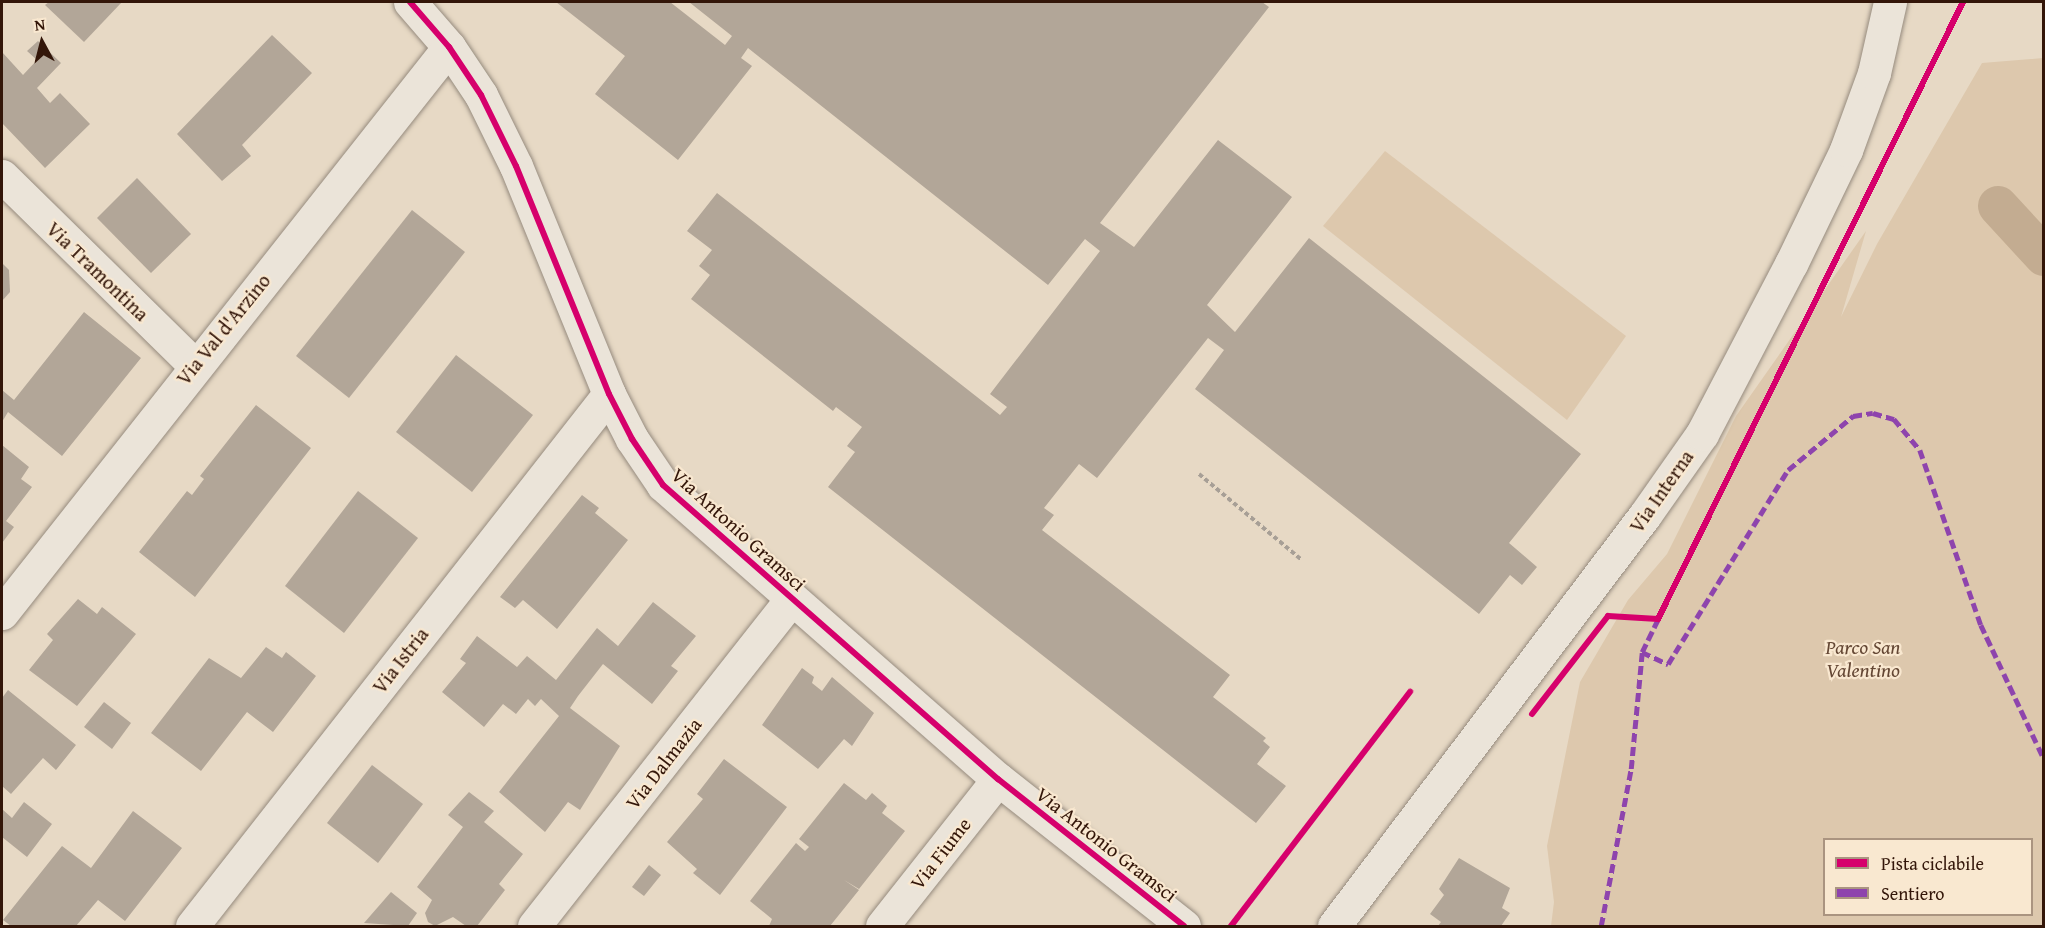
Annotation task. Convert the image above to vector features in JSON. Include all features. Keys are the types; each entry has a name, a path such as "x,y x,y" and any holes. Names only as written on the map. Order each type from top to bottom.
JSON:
{"street":[{"name":"Via Antonio Gramsci","path":"410,2 449,47 481,95 516,166 609,394 632,439 663,485 999,779 1184,927"},
{"name":"Via Interna","path":"1334,927 1645,515 1702,434 1791,264 1846,150 1874,73 1890,2"},
{"name":"Via Val d'Arzino","path":"2,613 194,365 449,47"},
{"name":"Via Tramontina","path":"2,176 194,365"},
{"name":"Via Istria","path":"192,927 609,394"},
{"name":"Via Dalmazia","path":"534,927 791,599"},
{"name":"Via Fiume","path":"882,927 999,779"}],"path":[{"path":"1198,474 1302,560"}],"green space":[{"name":"Parco San Valentino","path":"2043,58 2043,926 1551,926 1554,902 1547,846 1580,682 1628,600 1667,554 1736,416 1866,231 1841,317 1877,244 1982,63"},
{"path":"1385,151 1626,336 1567,420 1323,226"}],"building":[{"path":"49,2 122,2 84,42 45,5"},
{"path":"556,2 670,2 725,45 732,36 689,2 1262,2 1269,7 1100,223 1134,247 1218,140 1292,197 1207,305 1235,332 1309,238 1581,454 1509,543 1537,567 1522,585 1510,575 1479,614 1195,389 1224,350 1208,338 1097,478 1079,464 1044,508 1054,515 1042,530 1230,675 1213,697 1266,738 1263,741 1270,747 1257,764 1286,786 1256,823 828,487 855,452 847,446 862,427 836,407 833,411 691,299 710,275 699,266 712,250 687,231 717,193 1000,415 1007,407 990,394 1100,251 1085,239 1048,285 748,48 741,58 752,66 678,160 595,94 625,56"},
{"path":"272,35 312,73 242,145 251,156 222,181 177,134"},
{"path":"38,41 61,63 37,88 50,103 60,93 90,124 45,168 2,123 2,52 23,75 37,60 27,51"},
{"path":"137,178 191,234 151,273 97,218"},
{"path":"412,210 465,252 349,398 296,356"},
{"path":"2,263 9,270 10,292 2,301"},
{"path":"84,312 141,358 62,456 8,412 2,422 2,390 14,400"},
{"path":"456,355 533,415 472,492 396,432"},
{"path":"256,405 311,448 195,597 139,552 187,491 192,495 204,479 200,476"},
{"path":"2,445 29,467 21,479 32,487 6,521 14,527 2,543"},
{"path":"358,491 418,538 344,633 285,586"},
{"path":"582,495 599,508 595,513 628,540 557,629 523,600 515,608 500,597"},
{"path":"78,599 97,614 102,607 136,634 77,706 29,670 53,640 47,634"},
{"path":"653,602 696,636 671,666 678,671 652,704 603,664 578,696 570,708 620,746 580,810 568,802 545,832 499,792 559,716 541,699 535,706 528,699 516,714 503,704 484,727 442,692 466,663 460,659 477,636 517,667 527,656 556,680 597,628 618,646"},
{"path":"266,647 282,658 286,652 316,676 273,732 247,712 201,771 151,733 209,658 241,678"},
{"path":"802,668 814,677 812,683 822,691 832,677 874,713 852,746 844,739 818,769 762,725"},
{"path":"8,690 76,745 56,770 43,758 11,794 2,786 2,698"},
{"path":"104,702 131,723 112,749 84,727"},
{"path":"724,759 787,807 720,895 693,873 697,869 667,842 703,799 697,794"},
{"path":"372,765 423,804 378,863 327,823"},
{"path":"844,783 866,800 872,793 887,806 882,813 905,831 859,889 844,880 859,890 830,926 769,926 772,919 750,901 796,843 805,851 809,847 799,839"},
{"path":"469,792 494,811 484,822 523,854 499,884 505,890 477,926 466,926 453,917 435,926 428,922 425,913 432,900 417,887 463,827 448,815"},
{"path":"24,802 52,824 27,857 2,837 2,809 12,818"},
{"path":"133,811 182,848 125,921 98,900 76,926 11,926 3,920 62,846 91,868"},
{"path":"1459,858 1510,888 1502,908 1510,913 1501,926 1438,926 1441,922 1430,914 1444,895 1439,889"},
{"path":"649,865 661,875 644,896 632,887"},
{"path":"391,892 417,913 408,926 364,923"}],"waterway":[{"path":"1998,206 2044,256"}],"marked path":[{"path":"1601,926 1631,769 1642,652 1668,664 1788,470 1853,416 1873,413 1894,419 1920,450 1981,625 2044,759"},
{"path":"1642,652 1658,619"}],"cycle path":[{"path":"410,2 449,47 481,95 516,166 609,394 632,439 663,485 998,779 1184,926"},
{"path":"1532,714 1608,616 1658,619 1963,2"},
{"path":"1231,926 1410,692"}]}
